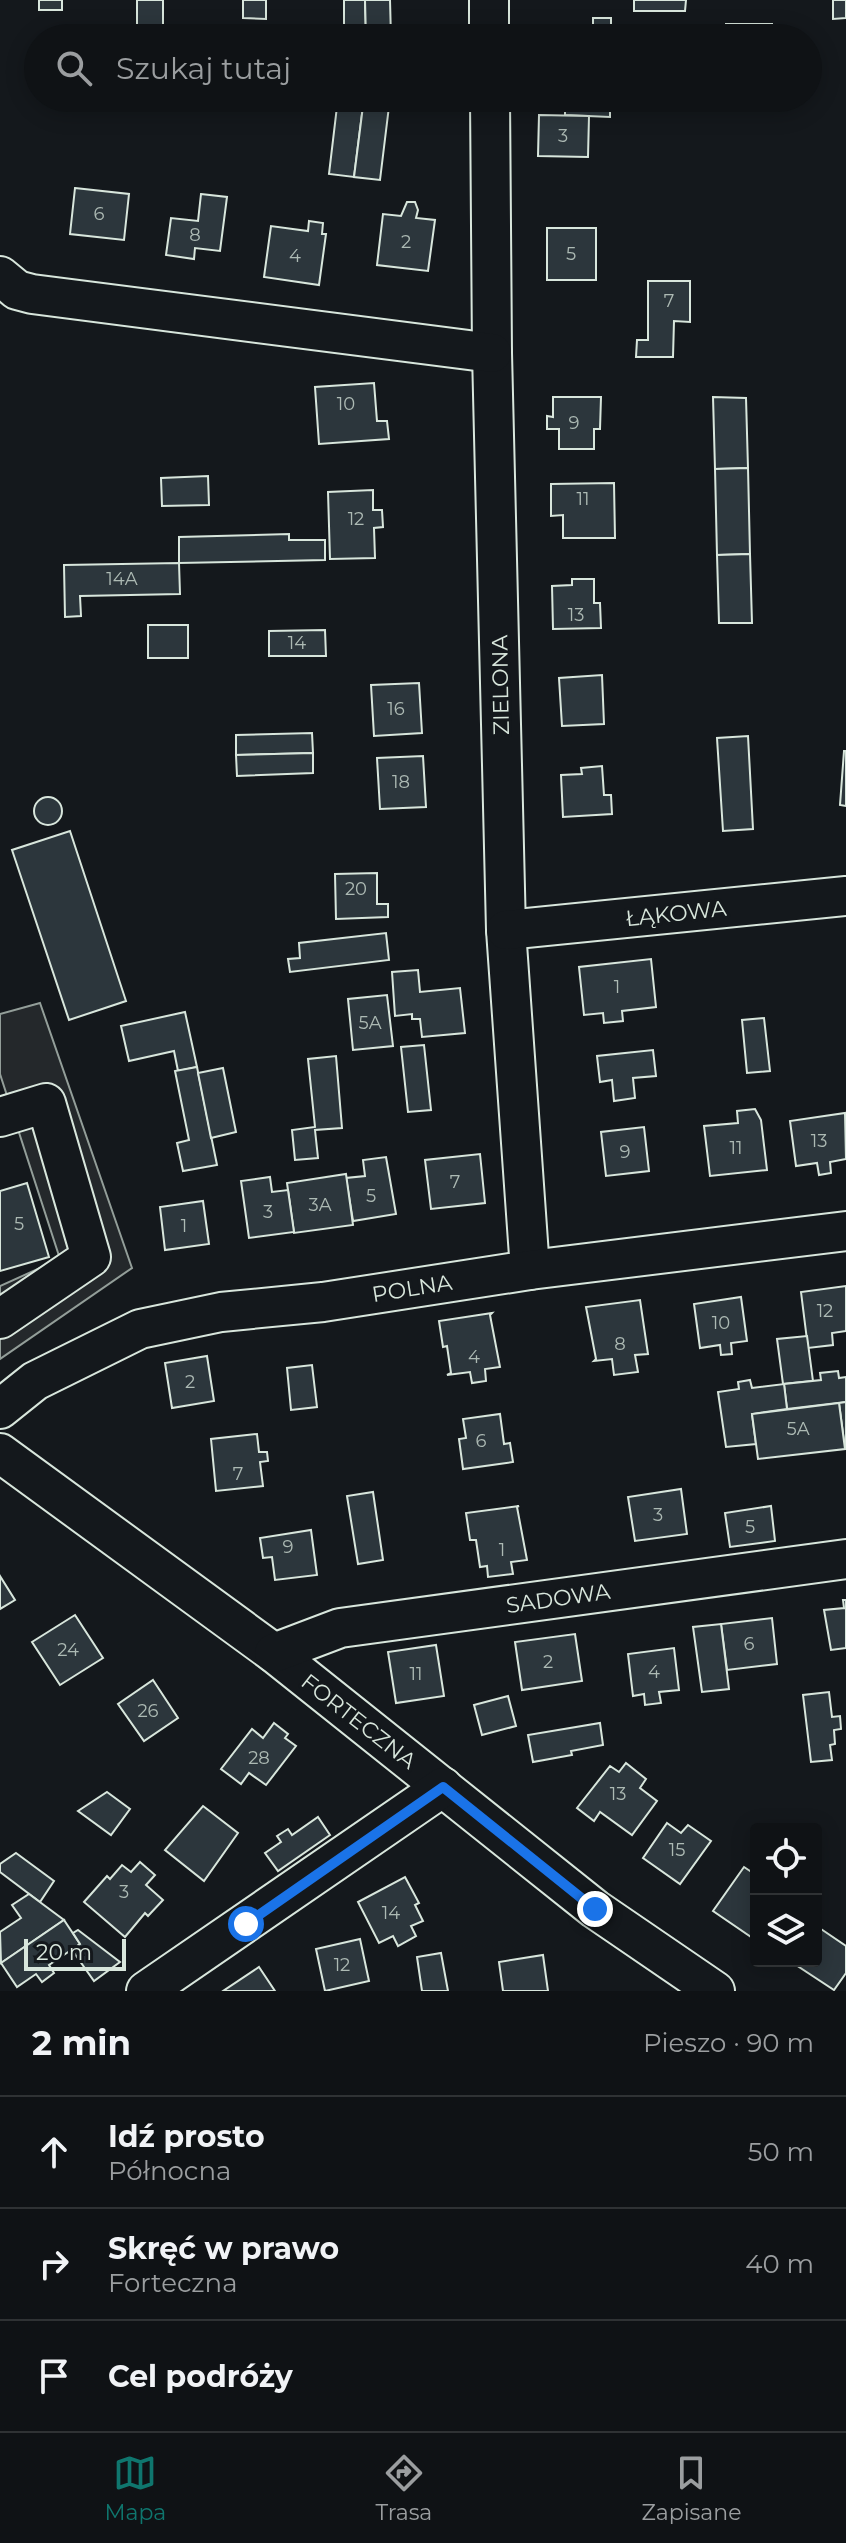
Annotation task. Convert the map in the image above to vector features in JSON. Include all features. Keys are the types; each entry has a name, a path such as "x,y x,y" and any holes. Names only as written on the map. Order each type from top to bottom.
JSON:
{"street":[{"path":"489,0 489,24"},
{"name":"ZIELONA","path":"490,112 492,353 506,930 530,1270"},
{"path":"16,285 492,353"},
{"name":"ŁĄKOWA","path":"506,930 846,896"},
{"path":"0,1117 46,1103 91,1257 0,1319"},
{"name":"POLNA","path":"0,1409 35,1381 140,1329 221,1312 323,1302 530,1270 846,1231"},
{"name":"FORTECZNA","path":"0,1453 274,1653 595,1909 715,1991"},
{"name":"SADOWA","path":"274,1653 340,1628 846,1559"},
{"path":"146,1991 443,1787"}],"shaded area":[{"path":"40,1003 132,1268 0,1359 0,1286 60,1259 0,1074 0,1014"}],"building":[{"path":"39,0 62,0 62,10 39,10"},
{"path":"137,0 163,0 163,24 137,24"},
{"path":"243,0 266,0 266,19 243,18"},
{"path":"344,0 365,0 366,24 344,24"},
{"path":"365,0 390,0 391,24 366,24"},
{"path":"634,0 686,0 685,11 634,11"},
{"path":"833,0 846,0 846,18 833,19"},
{"path":"593,18 611,18 611,24 593,24"},
{"path":"336,112 362,112 354,177 329,174"},
{"path":"362,112 388,112 380,180 354,177"},
{"path":"565,112 610,112 610,117 565,115"},
{"path":"539,115 589,116 588,157 538,156"},
{"path":"75,188 129,194 124,240 70,234"},
{"path":"201,194 227,197 220,251 195,248 194,259 166,255 171,218 198,221"},
{"path":"407,202 415,202 418,210 416,218 435,220 428,271 377,265 383,214 401,216"},
{"path":"309,221 323,223 322,234 326,234 319,285 264,277 271,226 308,231"},
{"path":"547,228 596,228 596,280 547,280"},
{"path":"648,281 690,281 690,322 674,321 673,357 636,357 637,340 648,340"},
{"path":"374,383 377,421 387,421 389,439 319,444 315,387"},
{"path":"553,397 601,397 600,429 594,429 594,449 559,449 559,429 547,429 547,416 553,417"},
{"path":"713,397 746,398 748,468 715,469"},
{"path":"748,468 750,554 717,555 715,469"},
{"path":"208,476 209,505 162,506 161,478"},
{"path":"614,483 615,538 563,538 563,515 551,516 551,484"},
{"path":"373,490 373,510 382,510 383,527 374,528 375,558 330,559 328,492"},
{"path":"289,534 289,540 325,540 325,560 179,563 179,537"},
{"path":"750,554 752,623 719,623 717,555"},
{"path":"179,563 180,594 80,596 81,616 65,617 64,565"},
{"path":"572,579 594,579 594,603 600,603 601,628 553,629 552,586 572,585"},
{"path":"148,625 188,625 188,658 148,658"},
{"path":"325,630 326,656 269,656 269,631"},
{"path":"602,675 604,724 562,726 559,678"},
{"path":"419,683 422,733 374,736 371,685"},
{"path":"312,733 313,753 236,755 236,735"},
{"path":"748,736 753,829 723,831 717,738"},
{"path":"846,751 846,806 840,805"},
{"path":"313,753 313,773 237,776 236,755"},
{"path":"423,756 426,807 380,809 377,758"},
{"path":"602,766 604,795 611,795 612,814 563,817 561,775 582,774 581,768"},
{"path":"48,797 58,801 62,811 58,821 48,825 38,821 34,811 38,801"},
{"path":"70,831 126,1001 69,1020 12,850"},
{"path":"377,873 377,904 388,904 388,917 336,919 335,874"},
{"path":"386,933 389,960 290,972 288,959 300,958 299,943"},
{"path":"651,959 656,1007 622,1011 623,1021 604,1023 603,1013 584,1015 579,967"},
{"path":"418,970 420,992 460,988 465,1033 422,1037 420,1019 412,1019 412,1014 395,1016 392,972"},
{"path":"387,995 393,1046 353,1050 348,999"},
{"path":"185,1012 197,1067 178,1071 174,1051 129,1061 121,1026"},
{"path":"764,1018 770,1071 747,1073 742,1020"},
{"path":"424,1045 431,1110 408,1112 401,1047"},
{"path":"653,1050 656,1076 633,1078 635,1098 614,1101 612,1080 600,1082 597,1056"},
{"path":"336,1056 342,1128 315,1130 318,1158 295,1160 292,1130 315,1127 308,1059"},
{"path":"197,1067 217,1165 183,1171 177,1143 189,1140 175,1071"},
{"path":"223,1068 236,1132 211,1138 198,1073"},
{"path":"755,1109 761,1120 767,1170 710,1176 704,1126 738,1123 737,1111"},
{"path":"845,1113 846,1159 830,1162 831,1173 819,1175 817,1163 796,1166 790,1121"},
{"path":"644,1127 649,1171 606,1176 601,1132"},
{"path":"480,1154 485,1203 431,1209 425,1160"},
{"path":"386,1157 396,1214 353,1221 346,1178 365,1176 363,1160"},
{"path":"346,1174 353,1225 294,1233 287,1183"},
{"path":"270,1177 272,1192 288,1190 294,1232 249,1238 241,1181"},
{"path":"27,1183 49,1257 0,1271 0,1191"},
{"path":"203,1201 209,1244 165,1250 160,1207"},
{"path":"846,1286 846,1331 832,1333 833,1345 808,1348 801,1292"},
{"path":"741,1297 747,1341 731,1343 732,1354 721,1355 720,1345 700,1348 694,1304"},
{"path":"640,1300 648,1354 635,1355 638,1372 614,1375 612,1359 594,1361 586,1307"},
{"path":"492,1313 500,1367 485,1369 486,1381 472,1383 470,1372 447,1375 451,1373 447,1346 443,1347 439,1321"},
{"path":"807,1336 813,1381 783,1384 777,1339"},
{"path":"207,1356 214,1401 172,1408 165,1363"},
{"path":"312,1365 317,1407 291,1410 287,1368"},
{"path":"838,1371 839,1378 846,1377 846,1402 787,1409 784,1384 821,1380 820,1373"},
{"path":"750,1380 752,1388 784,1384 787,1409 752,1414 756,1444 726,1447 718,1392 739,1389 738,1382"},
{"path":"846,1402 846,1449 845,1449 839,1403"},
{"path":"839,1403 845,1449 758,1459 752,1414"},
{"path":"500,1414 504,1444 510,1443 513,1462 463,1469 459,1439 466,1438 463,1419"},
{"path":"257,1434 259,1452 267,1452 268,1461 260,1462 263,1486 216,1491 211,1439"},
{"path":"681,1489 687,1534 635,1541 628,1497"},
{"path":"373,1492 383,1560 358,1564 347,1496"},
{"path":"519,1506 527,1560 511,1562 513,1574 488,1577 487,1566 480,1567 476,1540 470,1540 466,1513"},
{"path":"771,1506 775,1541 730,1547 725,1513"},
{"path":"311,1530 317,1575 275,1580 272,1557 263,1558 260,1538"},
{"path":"0,1576 15,1600 0,1609"},
{"path":"843,1600 846,1600 846,1648 831,1650 824,1610 844,1608"},
{"path":"75,1615 103,1658 60,1685 32,1642"},
{"path":"772,1618 777,1664 727,1670 721,1624"},
{"path":"721,1624 729,1689 702,1692 693,1627"},
{"path":"575,1634 582,1681 522,1690 515,1642"},
{"path":"436,1645 444,1696 396,1703 388,1652"},
{"path":"674,1648 679,1690 659,1692 661,1703 645,1705 644,1694 633,1696 628,1654"},
{"path":"153,1680 178,1718 144,1741 118,1704"},
{"path":"829,1692 832,1717 840,1716 841,1729 834,1730 835,1744 830,1745 832,1760 811,1762 803,1695"},
{"path":"508,1696 516,1726 482,1735 474,1705"},
{"path":"274,1723 288,1734 285,1738 296,1746 266,1785 249,1773 241,1784 221,1769 252,1729 263,1738"},
{"path":"600,1723 603,1745 571,1751 572,1755 533,1762 528,1735"},
{"path":"626,1763 646,1779 640,1788 657,1801 632,1835 600,1812 594,1821 577,1808 610,1766 619,1772"},
{"path":"107,1792 130,1809 111,1835 78,1811"},
{"path":"203,1806 238,1833 204,1881 165,1850"},
{"path":"318,1817 330,1835 278,1871 265,1853 281,1842 277,1836 288,1829 292,1835"},
{"path":"667,1823 681,1833 688,1825 711,1841 680,1884 643,1858"},
{"path":"16,1853 54,1881 40,1902 0,1872 0,1864"},
{"path":"140,1862 155,1875 146,1885 163,1900 148,1916 145,1913 125,1937 84,1902 107,1876 110,1879 122,1865 131,1872"},
{"path":"744,1867 750,1871 750,1936 713,1911"},
{"path":"405,1877 419,1903 415,1905 423,1921 411,1926 416,1936 398,1946 393,1936 379,1943 358,1902"},
{"path":"29,1894 64,1920 1,1963 0,1932 21,1918 12,1905"},
{"path":"64,1920 80,1944 49,1965 54,1973 42,1982 36,1974 17,1987 1,1963"},
{"path":"78,1930 120,1962 94,1981 72,1950 80,1944 73,1933"},
{"path":"822,1930 846,1946 846,1973 834,1990 799,1967 822,1967"},
{"path":"360,1939 369,1981 325,1991 316,1949"},
{"path":"441,1953 448,1991 422,1991 417,1957"},
{"path":"543,1955 548,1991 503,1991 499,1962"},
{"path":"259,1967 275,1991 223,1991"}],"route":[{"path":"246,1924 443,1787 595,1909"}]}
